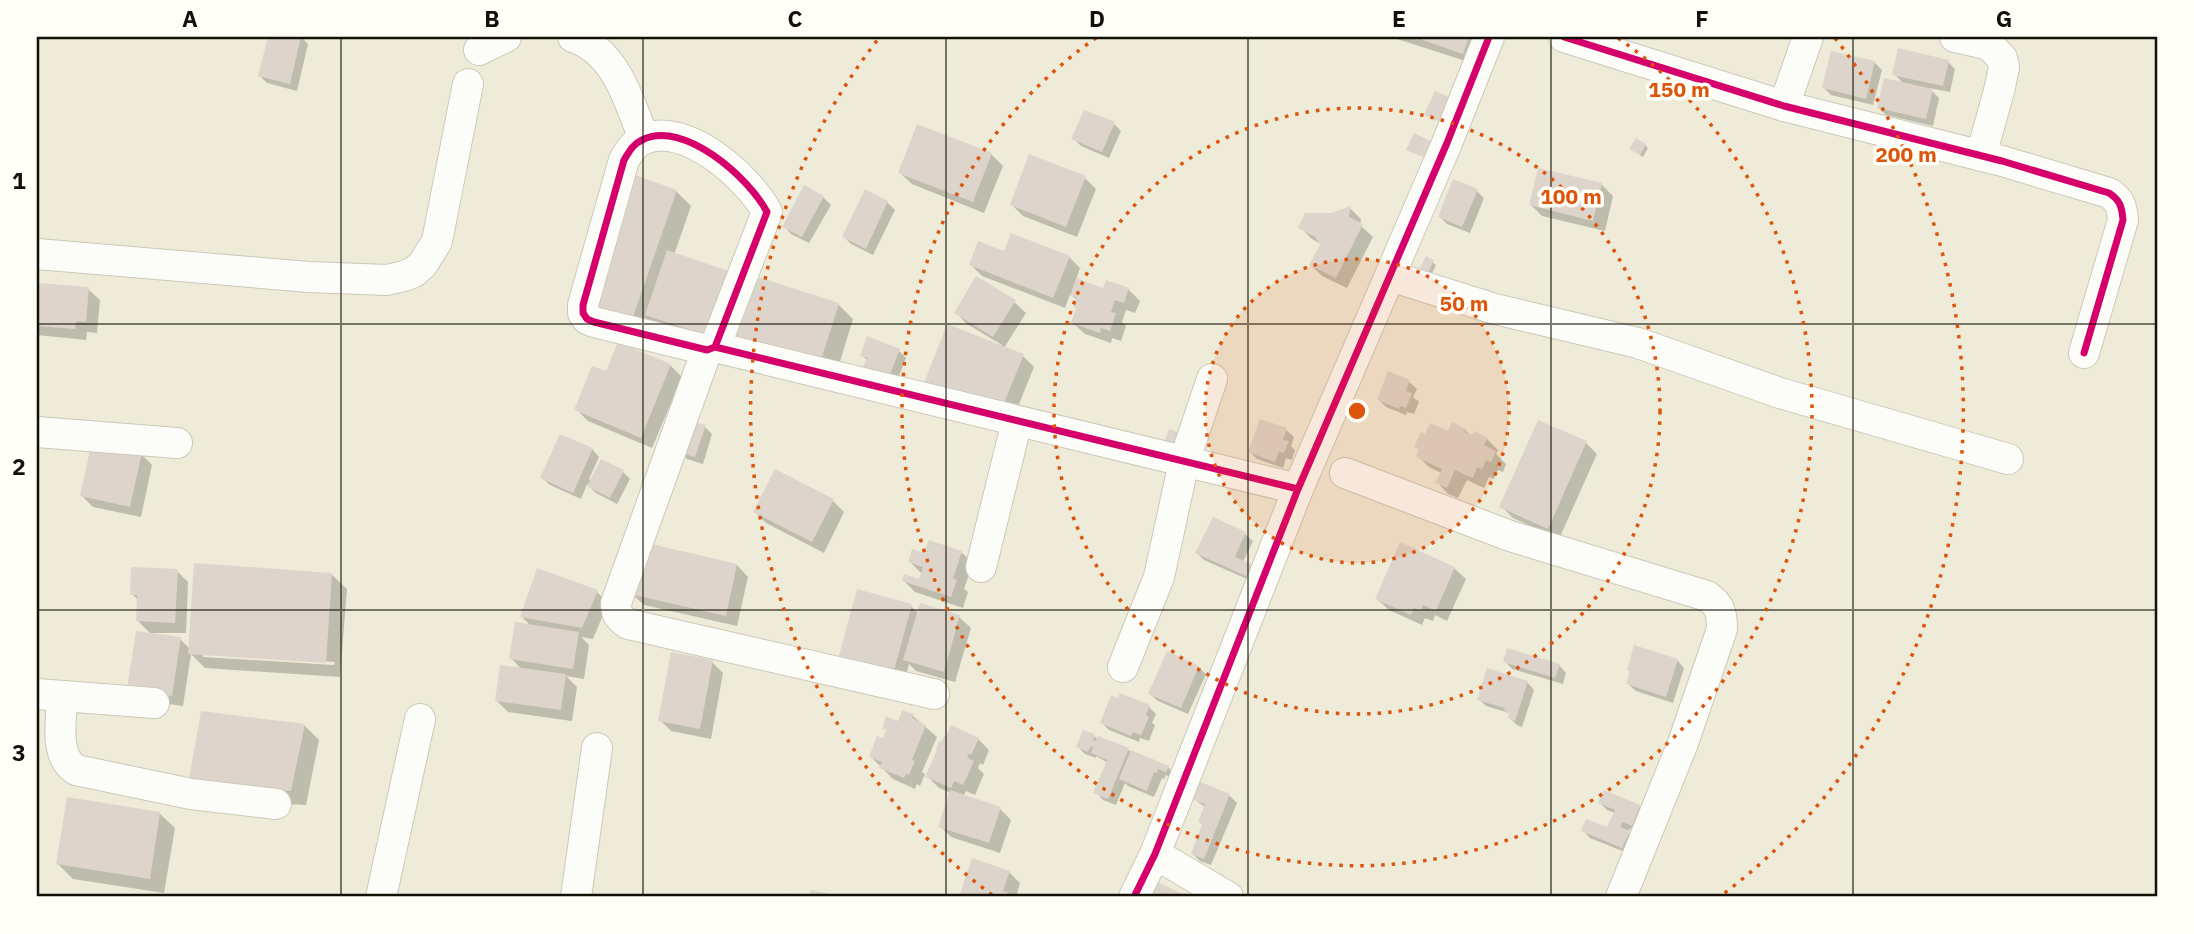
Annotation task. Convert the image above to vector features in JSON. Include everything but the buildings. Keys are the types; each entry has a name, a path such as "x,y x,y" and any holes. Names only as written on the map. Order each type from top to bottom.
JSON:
{"street":[{"path":"479,50 506,37"},
{"path":"573,37 595,49 611,65 624,86 644,139"},
{"path":"1134,897 1155,854 1298,489 1489,37"},
{"path":"1564,37 1784,106 1981,156 2109,193 2122,207 2123,219 2084,353"},
{"path":"1784,106 1808,37"},
{"path":"1955,37 1989,45 2002,58 2004,67 1981,156"},
{"path":"37,254 310,277 387,280 404,276 423,264 437,241 468,84"},
{"path":"934,694 628,624 620,619 616,612 616,603 711,348 767,212 740,177 713,154 688,141 662,136 644,139 632,147 624,160 583,313 587,319 594,322 711,348 1298,489"},
{"path":"1390,276 1495,309 1638,343 1780,393 2008,459"},
{"path":"1123,667 1159,577 1184,462 1212,379"},
{"path":"981,567 1017,421"},
{"path":"37,432 177,443"},
{"path":"1345,473 1510,536 1707,596 1717,603 1722,614 1722,629 1683,743 1621,897"},
{"path":"154,703 50,695 63,755 69,765 76,770 191,794 276,804"},
{"path":"381,897 420,719"},
{"path":"576,897 597,748"},
{"path":"1155,854 1228,897"}],"cycle path":[{"path":"1134,897 1155,854 1298,489 1447,143 1489,37"},
{"path":"1564,37 1784,106 2002,161 2109,193 2120,204 2123,220 2084,353"},
{"path":"715,347 767,212 746,183 713,155 677,138 659,136 642,140 624,160 583,305 583,313 587,319 707,350 715,347 1298,489"}]}
